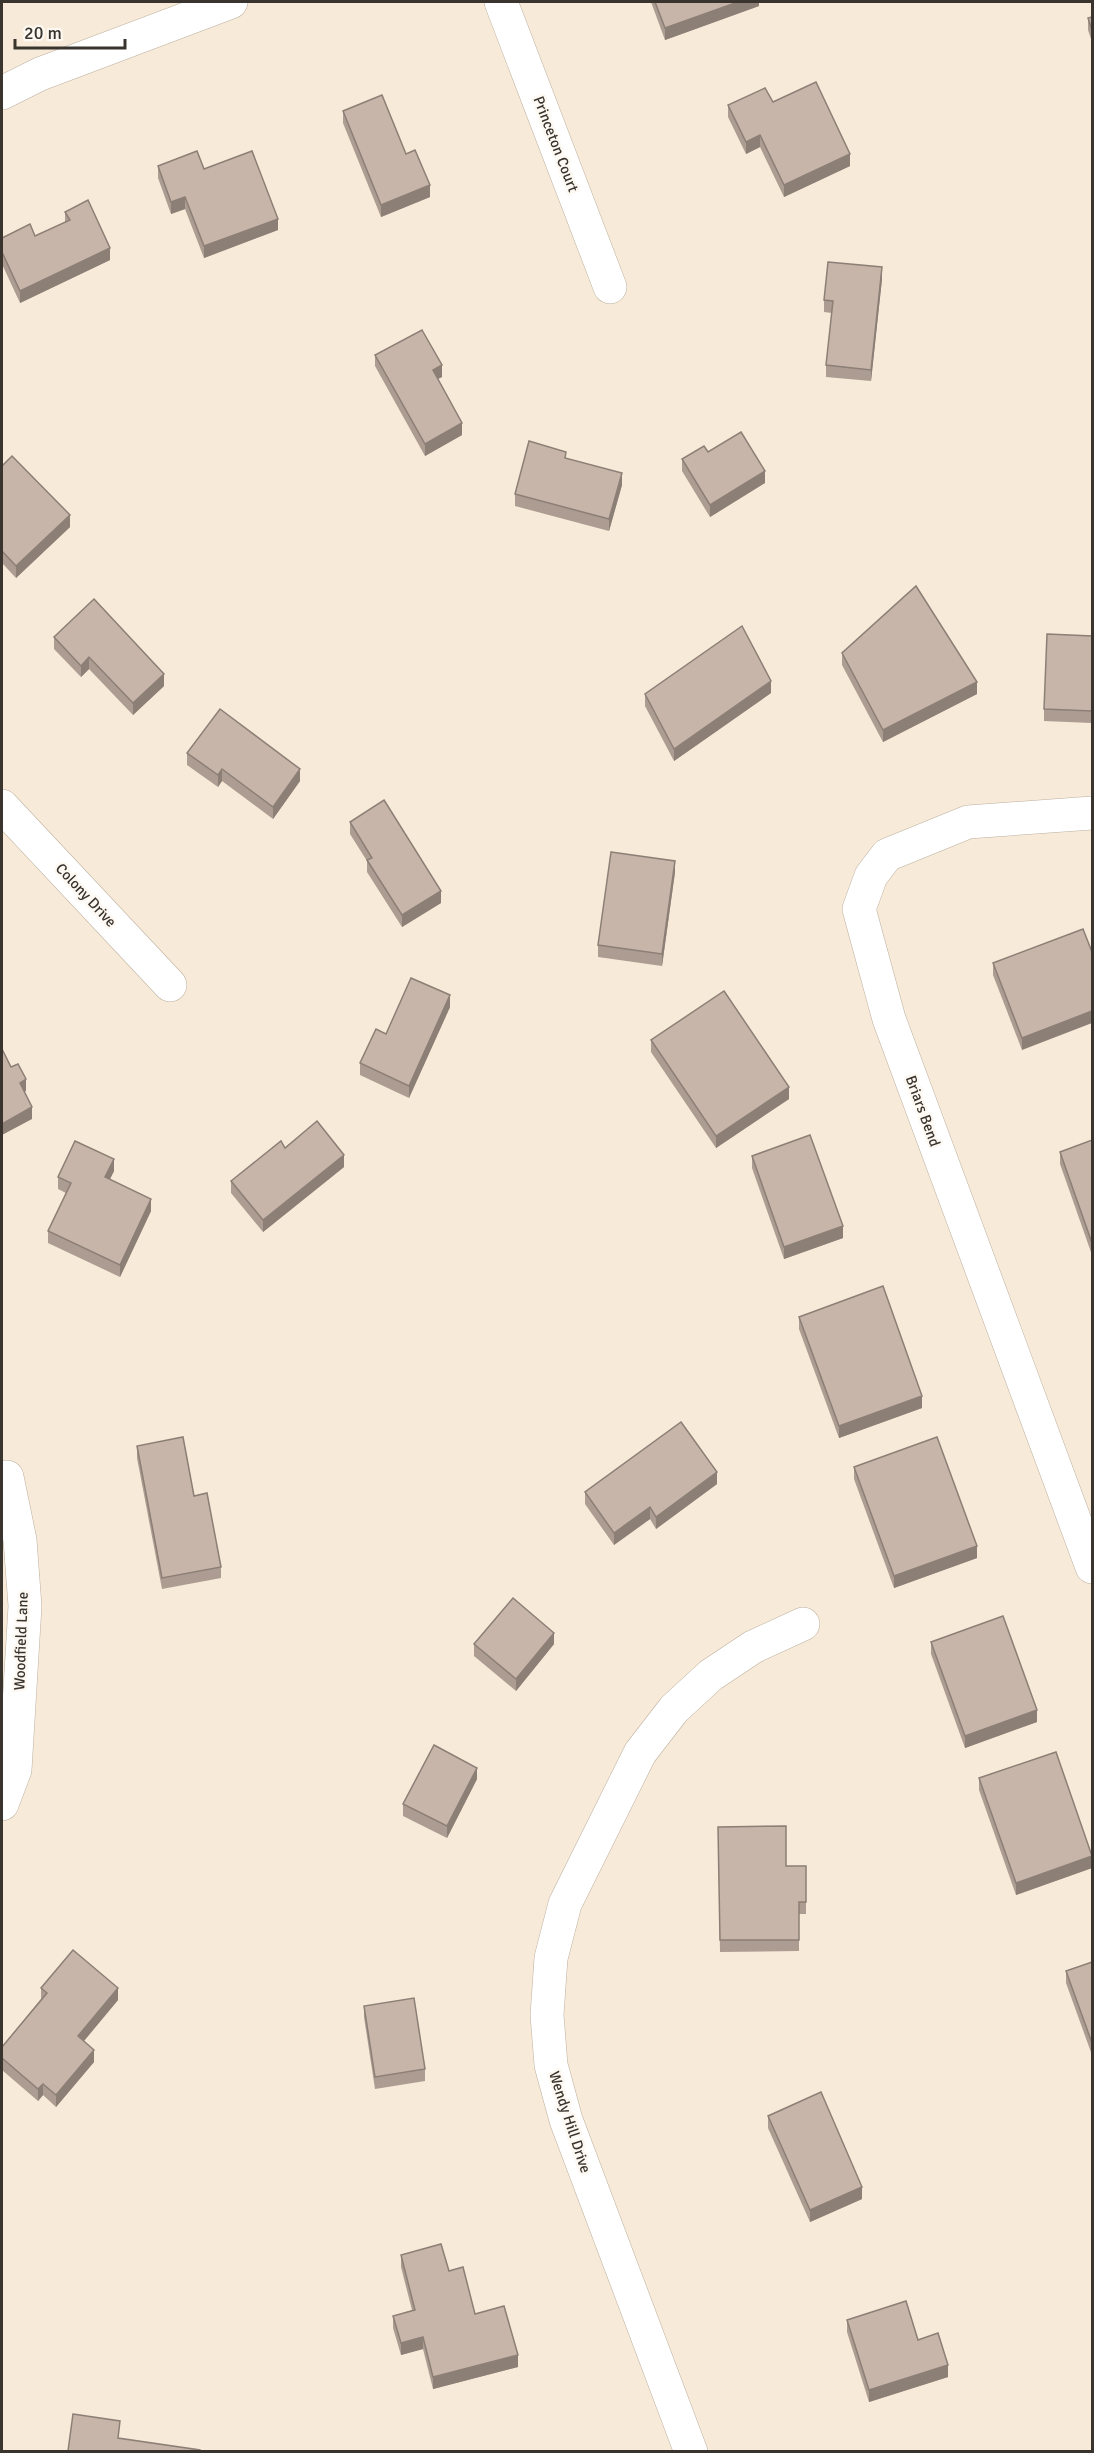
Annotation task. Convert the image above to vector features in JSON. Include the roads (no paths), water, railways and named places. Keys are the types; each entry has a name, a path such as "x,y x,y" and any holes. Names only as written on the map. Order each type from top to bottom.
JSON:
{"street":[{"path":"2,93 40,74 231,2"},
{"name":"Princeton Court","path":"501,2 610,287"},
{"name":"Colony Drive","path":"2,806 170,985"},
{"name":"Briars Bend","path":"1092,813 968,822 887,855 870,876 859,909 889,1019 1092,1567"},
{"name":"Woodfield Lane","path":"2,1804 15,1770 25,1606 20,1540 7,1477"},
{"name":"Wendy Hill Drive","path":"691,2451 566,2120 551,2065 547,2015 551,1958 565,1904 640,1753 674,1709 711,1675 753,1647 803,1624"}]}
